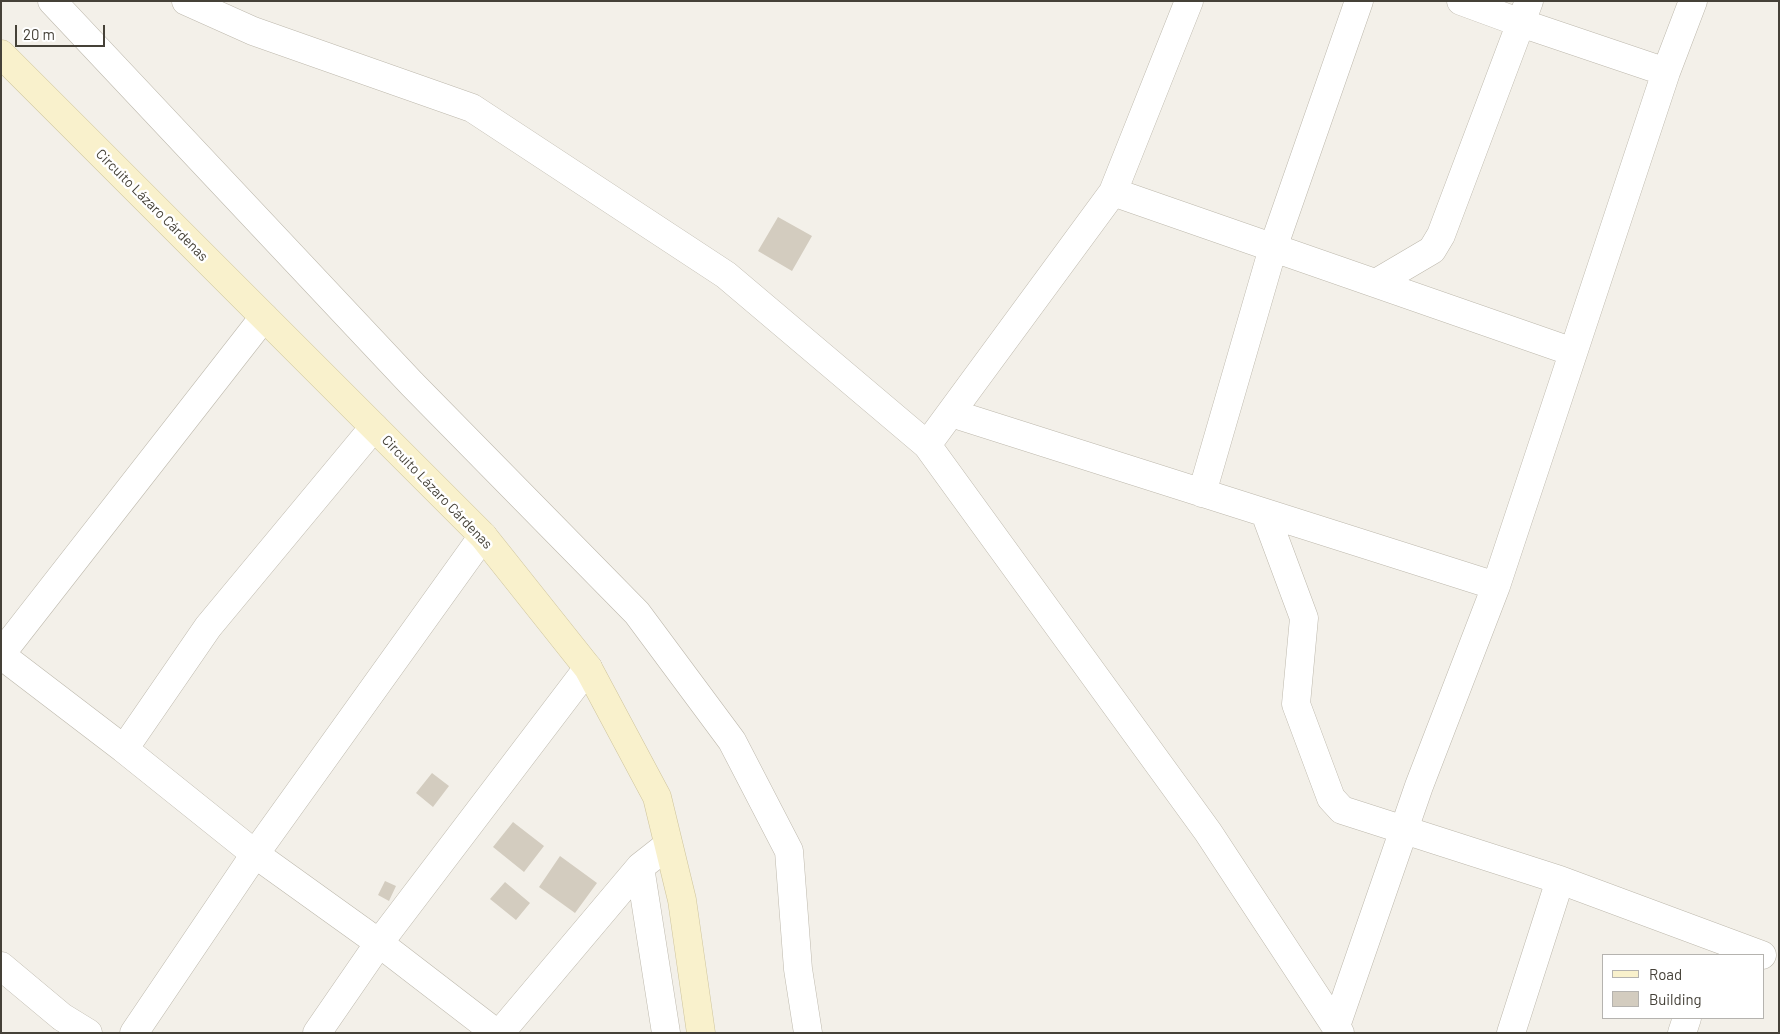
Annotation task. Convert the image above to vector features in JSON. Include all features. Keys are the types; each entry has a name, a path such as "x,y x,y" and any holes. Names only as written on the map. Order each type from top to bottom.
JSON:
{"street":[{"path":"52,1 412,384 637,612 732,741 789,850 798,970 808,1033"},
{"path":"186,1 253,31 472,108 726,275 927,445 1208,832 1338,1029"},
{"path":"927,445 1113,192 1189,1"},
{"path":"1202,492 1273,248 1359,1"},
{"path":"1461,1 1525,12 1666,72"},
{"path":"1338,1029 1419,786 1496,586 1666,72 1693,1"},
{"path":"1376,284 1432,250 1441,235 1525,12"},
{"name":"Circuito Lázaro Cárdenas","path":"1,54 482,536 588,668 656,797 682,900 701,1033"},
{"path":"1113,192 1573,352"},
{"path":"264,317 1,655 124,749 255,854 379,943 498,1033 640,867 668,845"},
{"path":"951,413 1496,586"},
{"path":"124,749 208,626 374,427"},
{"path":"1265,513 1304,618 1296,704 1331,798 1342,810 1560,880 1712,946 1753,954"},
{"path":"134,1033 255,854 482,536"},
{"path":"317,1033 379,943 588,668"},
{"path":"640,867 666,1033"},
{"path":"1511,1033 1560,880"},
{"path":"1765,957 1779,962"},
{"path":"1,966 62,1017 88,1033"},
{"path":"1682,1033 1687,1019"}],"building":[{"path":"778,217 812,236 792,271 758,251"},
{"path":"432,773 449,786 433,807 416,793"},
{"path":"513,822 544,846 524,872 493,847"},
{"path":"560,856 597,883 575,913 539,887"},
{"path":"385,881 396,886 389,901 378,895"},
{"path":"505,882 530,903 516,920 490,899"}]}
